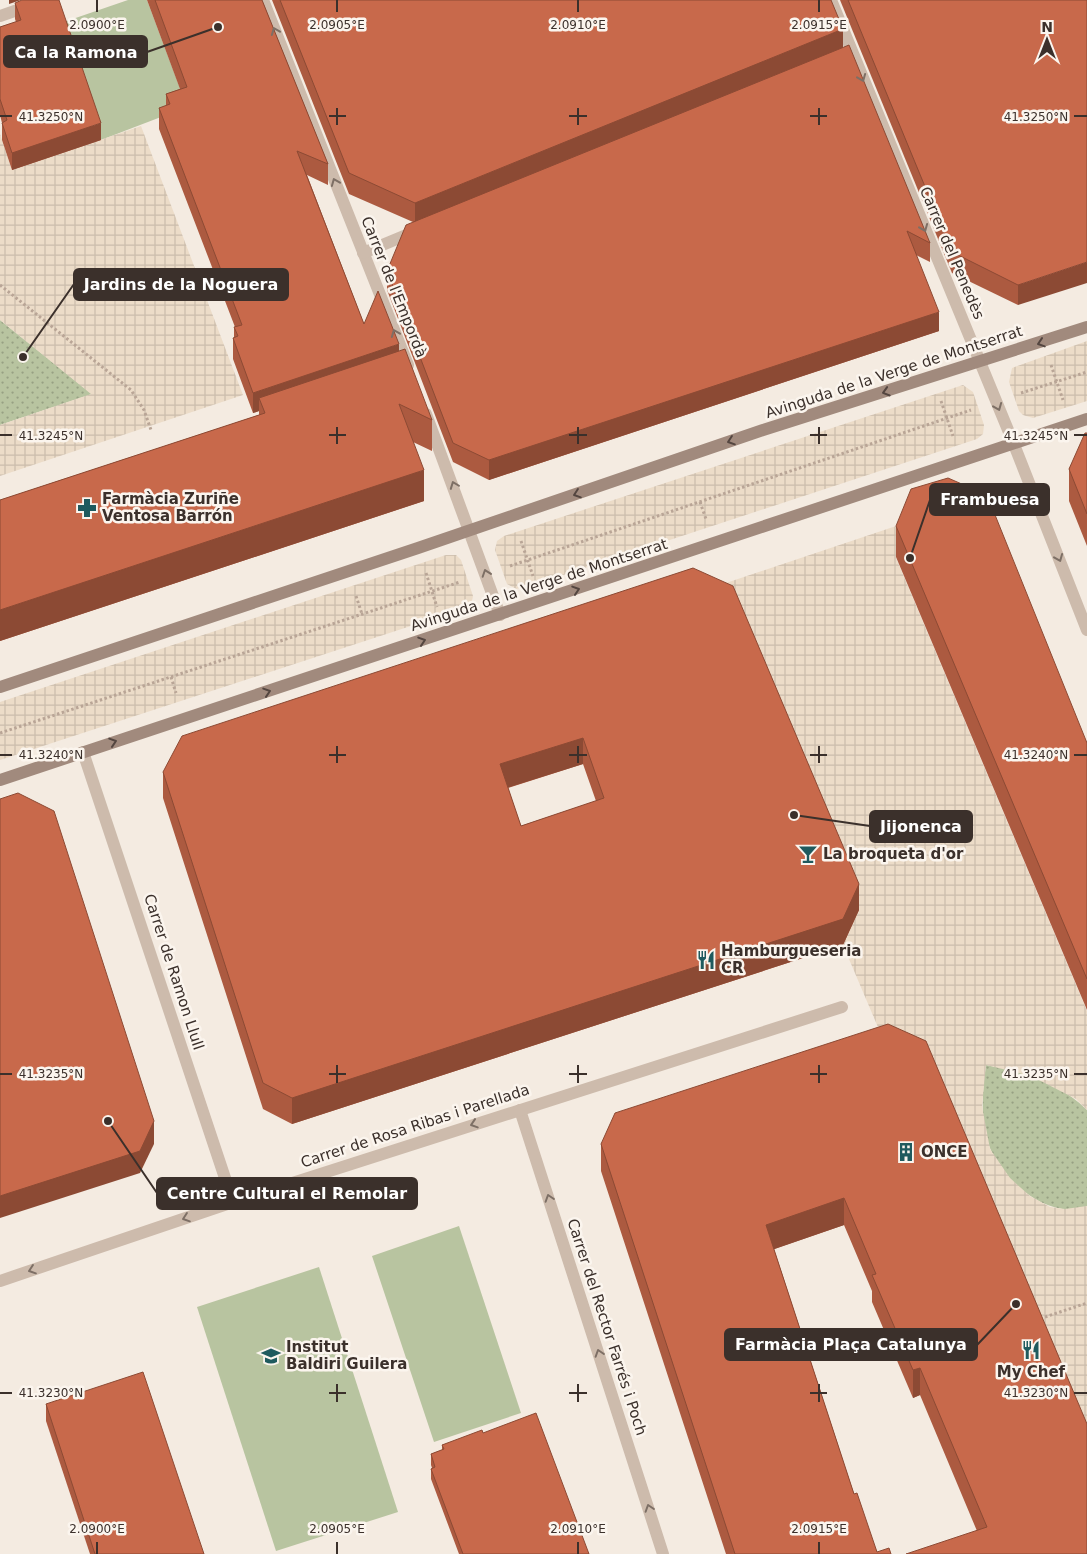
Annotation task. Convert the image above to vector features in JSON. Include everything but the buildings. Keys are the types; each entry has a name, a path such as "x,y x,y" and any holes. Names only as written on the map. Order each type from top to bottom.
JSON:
{"street":[{"path":"0,16 46,0"},
{"name":"Carrer de l'Empordà","path":"263,0 363,253 408,374"},
{"name":"Carrer del Penedès","path":"831,0 849,56 980,362 1087,630"},
{"path":"363,253 428,226"},
{"name":"Avinguda de la Verge de Montserrat","path":"0,687 471,531 763,430 1087,327"},
{"path":"423,405 471,531 500,616"},
{"name":"Avinguda de la Verge de Montserrat","path":"0,780 500,616 1013,442 1087,419"},
{"name":"Carrer de Ramon Llull","path":"83,752 233,1202"},
{"name":"Carrer de Rosa Ribas i Parellada","path":"0,1281 233,1202 842,1008"},
{"name":"Carrer del Rector Farrés i Poch","path":"520,1110 664,1554"}],"path":[{"path":"0,286 131,390 144,410 151,430"},
{"path":"1051,363 1066,407"},
{"path":"1014,396 1087,372"},
{"path":"938,393 956,446"},
{"path":"501,569 978,407"},
{"path":"700,502 709,527"},
{"path":"520,538 536,584"},
{"path":"425,570 440,616"},
{"path":"0,733 467,580"},
{"path":"355,592 362,614"},
{"path":"171,677 178,701"},
{"path":"1045,1317 1087,1302"}],"green space":[{"path":"128,0 147,0 187,107 101,140 61,23"},
{"path":"0,320 92,394 0,425"},
{"path":"986,1065 1027,1075 1053,1085 1087,1110 1087,1206 1073,1209 1058,1208 1043,1203 1030,1195 1005,1174 990,1148 983,1117"},
{"path":"459,1226 521,1413 434,1442 372,1256"},
{"path":"319,1267 398,1512 276,1551 197,1307"}],"shaded area":[{"path":"141,126 243,395 0,476 0,425 91,394 0,320 0,134 12,170"},
{"path":"1087,341 1087,401 1033,418 1023,415 1019,411 1009,382 1012,368"},
{"path":"963,385 973,392 984,425 983,434 977,439 536,584 516,589 507,584 495,550 497,541 504,536"},
{"path":"911,521 896,558 1087,1011 1087,1110 1076,1099 1031,1076 986,1065 982,1106 990,1149 1010,1178 1030,1196 1050,1207 1065,1209 1087,1206 1087,1451 886,1046 843,945 859,910 693,594"},
{"path":"446,555 456,555 461,560 473,596 472,601 466,608 0,760 0,702"}],"place":[{"name":"Ca la Ramona","path":"218,27"},
{"name":"Jardins de la Noguera","path":"23,357"},
{"name":"Farmàcia Zuriñe Ventosa Barrón","path":"87,508"},
{"name":"Frambuesa","path":"910,558"},
{"name":"Jijonenca","path":"794,815"},
{"name":"La broqueta d'or","path":"808,854"},
{"name":"Hamburgueseria CR","path":"706,960"},
{"name":"Centre Cultural el Remolar","path":"108,1121"},
{"name":"ONCE","path":"906,1152"},
{"name":"Farmàcia Plaça Catalunya","path":"1016,1304"},
{"name":"My Chef","path":"1031,1350"},
{"name":"Institut Baldiri Guilera","path":"271,1356"}]}
